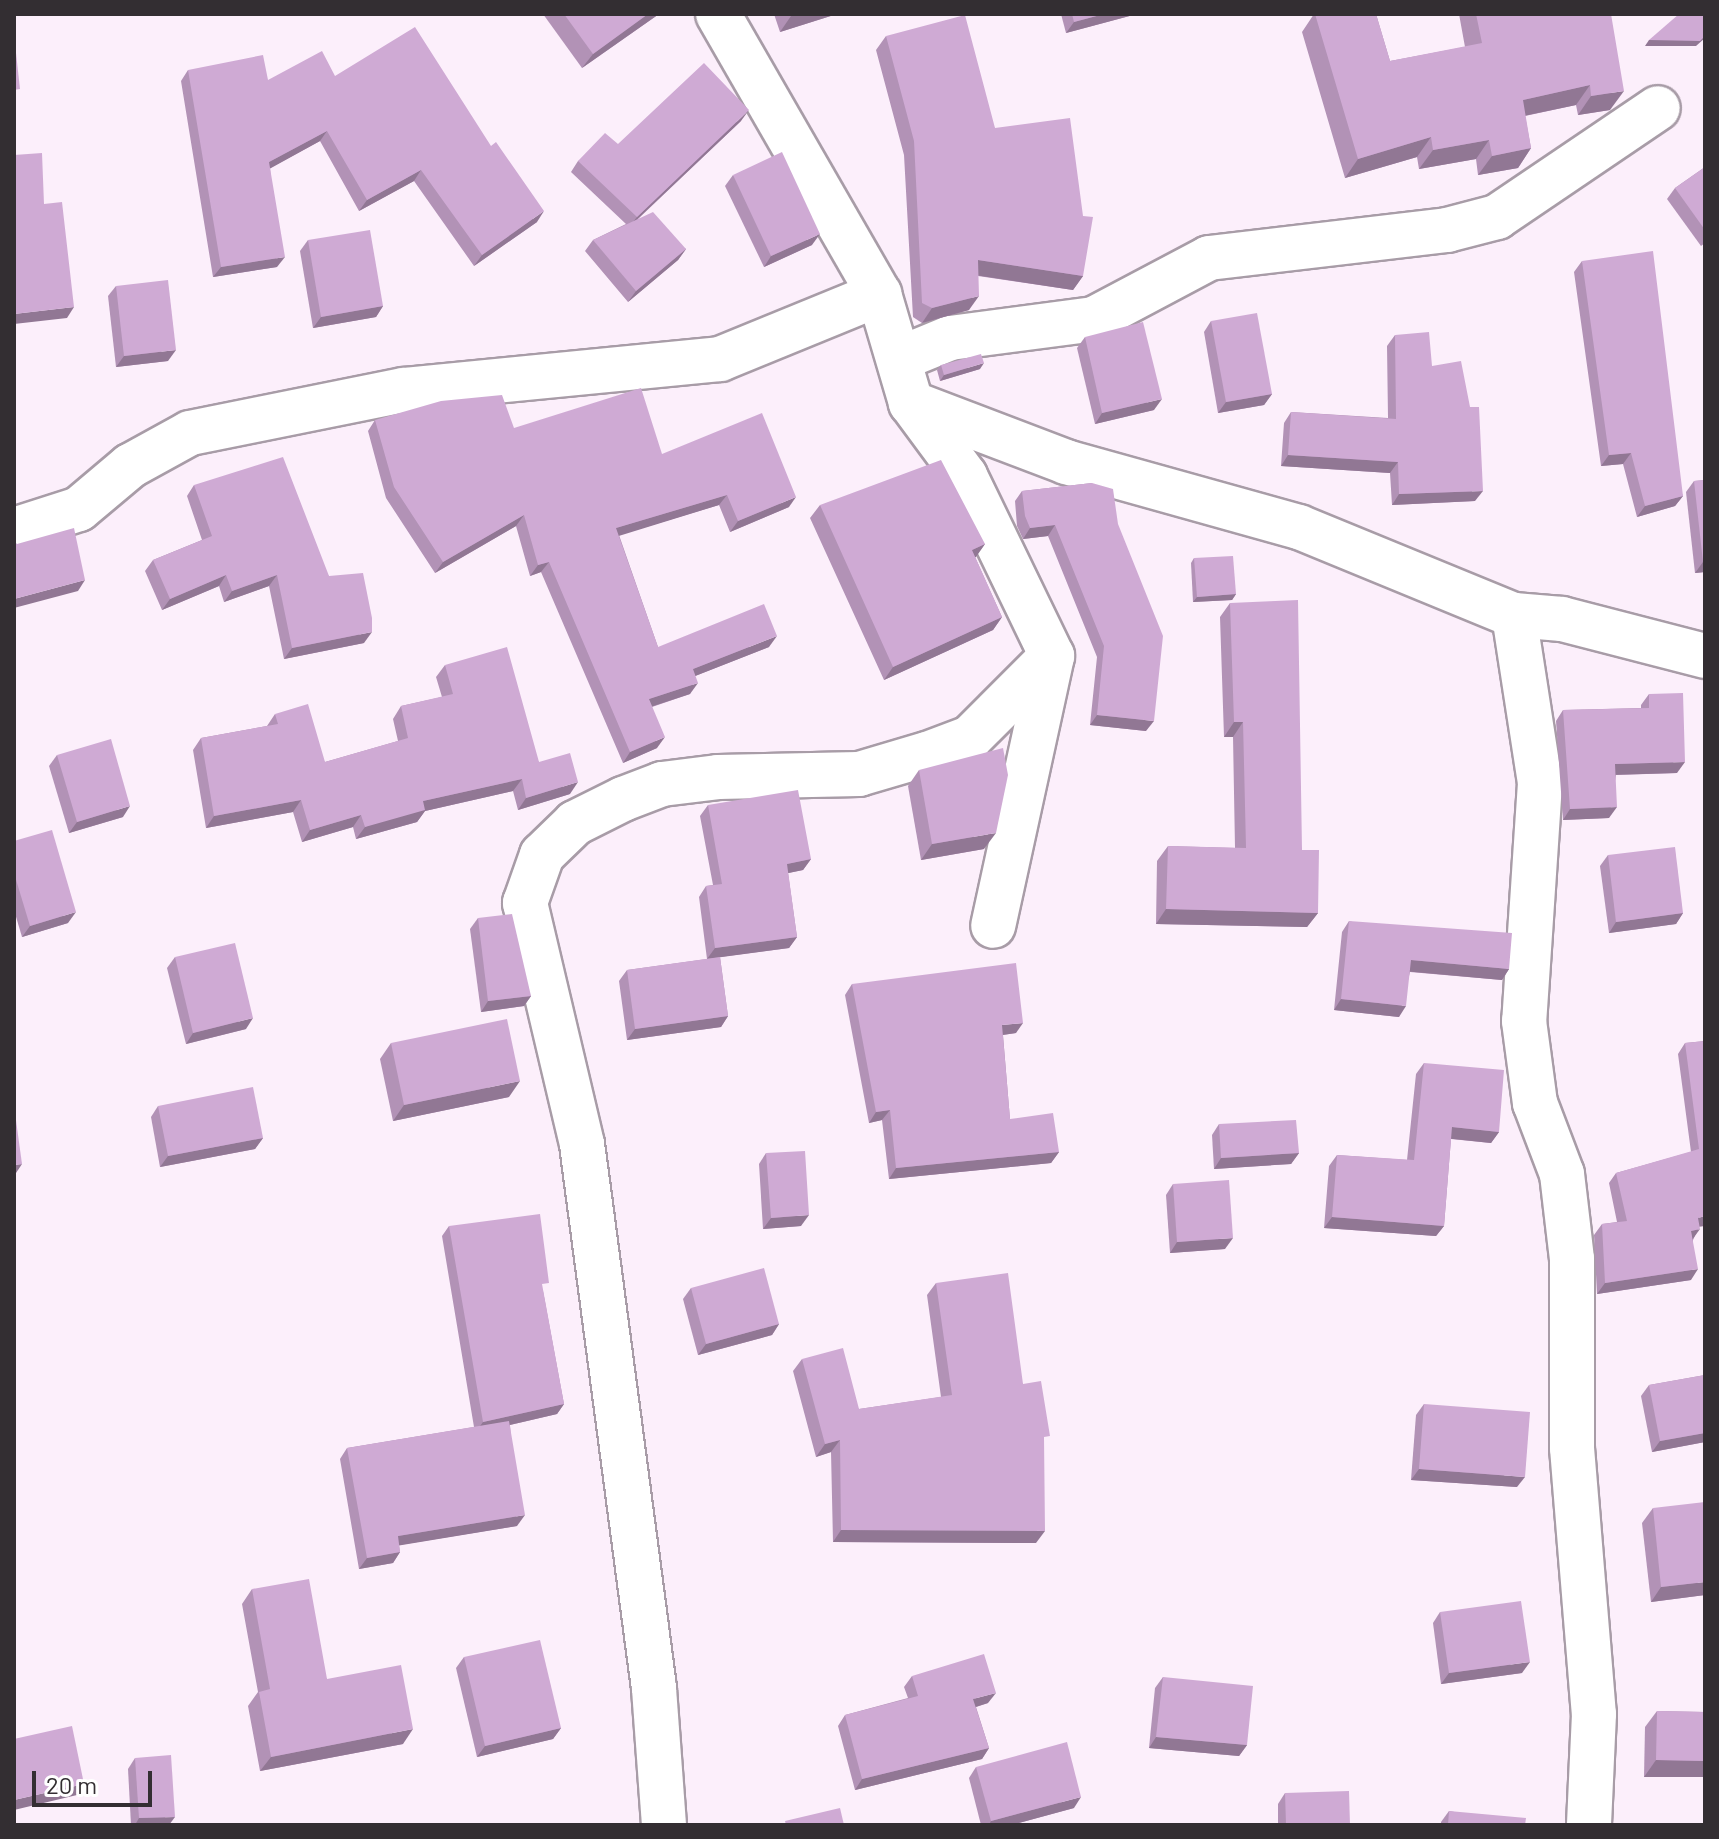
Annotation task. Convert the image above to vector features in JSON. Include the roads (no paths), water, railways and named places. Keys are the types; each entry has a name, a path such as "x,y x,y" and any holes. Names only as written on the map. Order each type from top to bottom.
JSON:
{"street":[{"path":"718,14 879,294 911,403 965,476 1052,656 993,926"},
{"path":"899,359 950,338 1094,319 1209,258 1497,217 1658,108"},
{"path":"14,530 79,509 130,466 190,433 404,390 720,359 879,294"},
{"path":"911,403 1066,462 1299,527 1514,615 1562,619 1705,656"},
{"path":"1514,615 1540,783 1524,1021 1535,1103 1562,1174 1572,1259 1572,1448 1594,1714 1589,1825"},
{"path":"664,1825 654,1688 582,1144 525,903 542,855 575,823 623,799 662,784 718,777 859,774 927,754 970,738 1052,656"}]}
